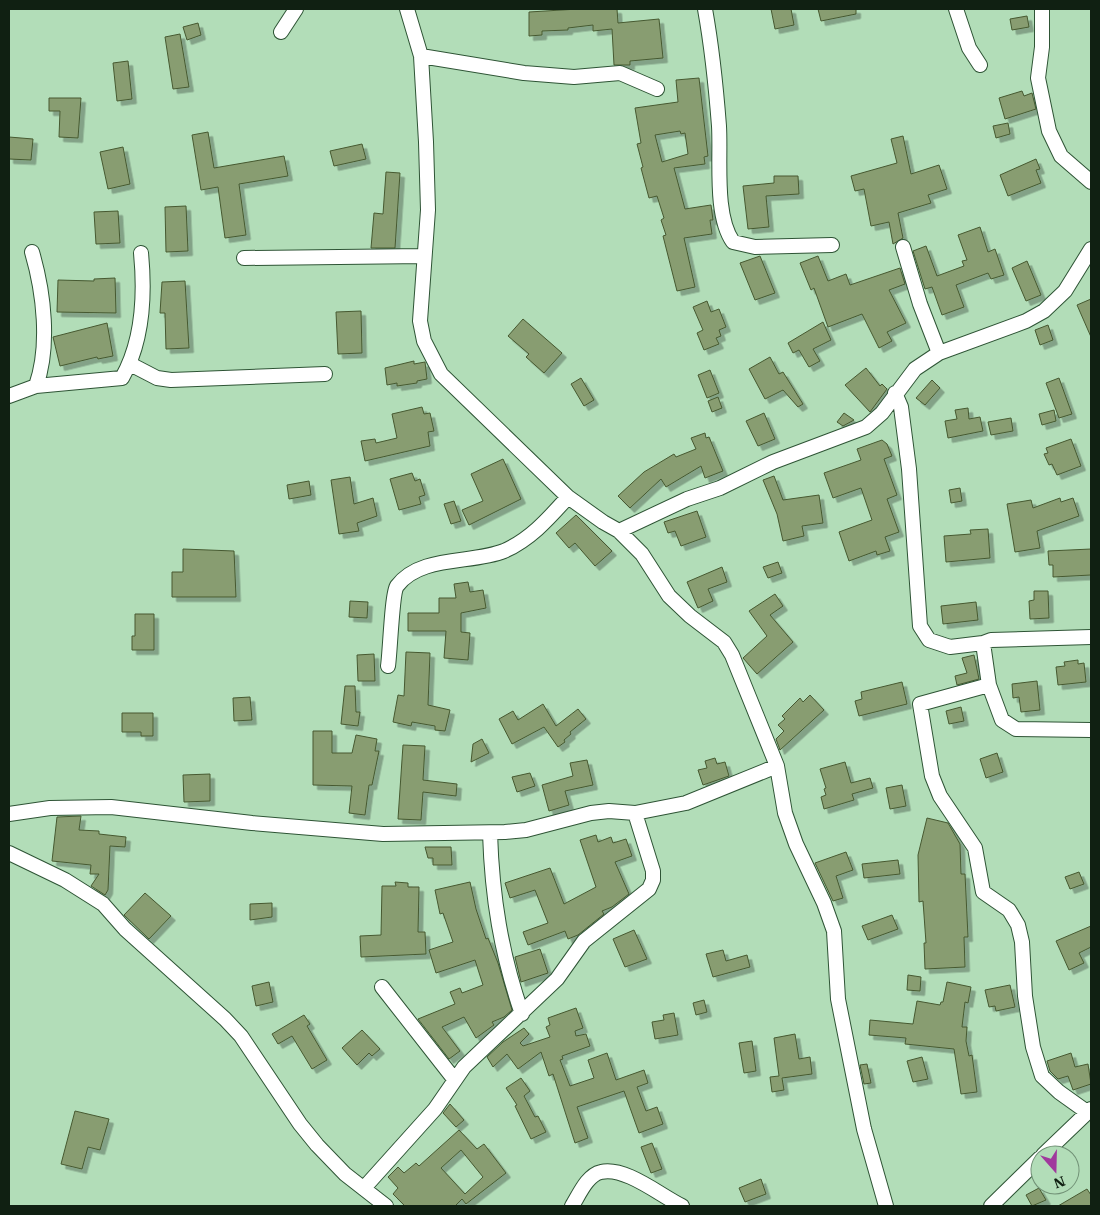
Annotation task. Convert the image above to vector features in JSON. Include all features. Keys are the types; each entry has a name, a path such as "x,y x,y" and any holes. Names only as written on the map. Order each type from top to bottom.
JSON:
{"street":[{"path":"281,32 296,9"},
{"path":"408,9 421,56 428,210 420,321 424,340 441,374 568,497 619,531 642,554 669,596 690,616 724,642 742,674 778,766 785,813 796,844 824,903 834,931 838,999 864,1128 886,1206"},
{"path":"705,9 712,48 719,125 723,215 726,232 733,242 755,248 832,245"},
{"path":"956,9 970,48 980,66"},
{"path":"1042,9 1042,47 1038,78 1049,131 1060,156 1091,182"},
{"path":"421,56 524,72 574,77 620,73 657,89"},
{"path":"903,247 920,304 938,352"},
{"path":"619,531 688,499 720,488 773,462 866,427 882,413 895,393 915,369 938,352 1026,321 1044,311 1065,291 1091,249"},
{"path":"32,252 43,312 42,370 36,386"},
{"path":"9,396 36,386 122,378 130,364 140,323 143,274 141,253"},
{"path":"244,258 424,256"},
{"path":"130,364 157,378 171,380 325,374"},
{"path":"895,393 901,407 909,469 920,626 929,640 950,647 983,643 991,640 1091,637"},
{"path":"388,666 392,634 392,600 396,587 428,566 479,559 504,551 537,531 568,497"},
{"path":"983,643 989,685 1002,720 1016,729 1091,730"},
{"path":"989,685 920,704 932,776 940,796 976,848 982,892 1009,910 1018,925 1022,942 1025,996 1034,1047 1042,1076 1059,1092 1089,1110 1053,1145"},
{"path":"9,814 50,808 111,807 252,823 383,834 490,833 526,830 592,813 609,811 635,814 686,803 778,766"},
{"path":"364,1188 435,1109 454,1078 557,979 584,941 649,889 653,880 653,871 635,814"},
{"path":"490,833 492,882 499,933 522,1014"},
{"path":"9,853 65,880 103,904 125,929 225,1018 241,1036 306,1131 345,1174 386,1206"},
{"path":"382,987 454,1078"},
{"path":"991,1206 1030,1168"},
{"path":"572,1206 582,1188 593,1176 602,1171 632,1177 682,1206"}],"building":[{"path":"617,9 618,23 659,19 663,58 630,61 630,65 614,65 612,29 593,31 593,25 568,28 568,30 542,31 542,35 529,36 529,12"},
{"path":"771,9 791,9 794,25 775,29"},
{"path":"818,9 856,9 856,14 821,21"},
{"path":"1027,16 1029,27 1012,30 1010,19"},
{"path":"198,23 201,35 187,40 183,27"},
{"path":"180,34 189,87 173,89 165,37"},
{"path":"128,61 132,99 117,101 113,63"},
{"path":"699,78 708,156 704,157 705,164 674,168 685,209 711,205 713,220 710,220 712,234 684,238 695,287 677,291 663,236 666,235 661,220 664,218 657,196 649,198 641,168 643,167 637,144 641,143 635,108 678,102 676,80","holes":["680,131 681,134 685,133 688,154 662,162 655,135"]},
{"path":"1022,91 1024,96 1032,93 1036,109 1005,119 999,98"},
{"path":"49,98 81,98 78,138 59,137 60,111 49,111"},
{"path":"1008,123 1010,134 996,138 993,126"},
{"path":"208,132 214,168 284,156 288,176 239,184 246,235 225,238 218,187 201,190 192,135"},
{"path":"903,136 911,174 939,165 947,189 928,195 931,203 898,213 903,238 893,244 889,222 871,226 864,189 855,191 851,176 897,163 891,139"},
{"path":"9,137 33,139 31,160 9,159"},
{"path":"362,144 366,159 334,166 330,151"},
{"path":"123,147 130,184 108,189 100,152"},
{"path":"1036,159 1040,169 1036,170 1041,183 1008,196 1000,175"},
{"path":"386,172 400,173 395,248 371,248 374,213 383,214"},
{"path":"774,176 798,176 799,194 766,196 769,227 748,229 743,186 774,183"},
{"path":"186,206 188,251 166,252 165,207"},
{"path":"118,211 120,243 96,244 94,212"},
{"path":"980,227 988,252 995,249 1004,275 991,279 988,273 956,285 964,307 942,315 932,287 925,289 913,251 926,246 937,276 964,266 962,261 967,260 958,235"},
{"path":"760,256 775,293 755,300 740,263"},
{"path":"818,256 828,281 846,274 850,285 900,268 905,284 889,290 906,323 887,332 892,341 879,348 862,314 828,327 814,288 811,290 800,263"},
{"path":"1027,261 1041,295 1026,301 1012,268"},
{"path":"115,278 116,313 57,312 58,280 94,281 94,279"},
{"path":"185,281 189,348 166,349 165,313 160,313 162,282"},
{"path":"1091,299 1091,337 1077,305"},
{"path":"707,301 711,312 719,309 726,327 719,330 721,336 716,338 719,344 704,350 697,333 703,330 693,307"},
{"path":"361,311 362,353 338,354 336,312"},
{"path":"523,319 562,353 544,373 526,357 529,354 508,336"},
{"path":"823,322 831,340 813,349 820,361 809,367 799,350 793,353 788,343"},
{"path":"107,323 113,356 98,359 97,357 60,366 53,337"},
{"path":"1048,325 1053,340 1040,345 1035,330"},
{"path":"770,357 779,374 783,372 803,404 798,407 783,390 765,399 749,369"},
{"path":"414,361 414,364 425,362 427,379 417,381 417,383 397,386 397,383 387,385 385,368"},
{"path":"866,368 880,386 882,384 887,389 870,412 845,385"},
{"path":"710,370 719,393 707,398 698,375"},
{"path":"581,378 594,400 584,406 571,384"},
{"path":"1059,378 1072,414 1059,418 1046,383"},
{"path":"932,380 940,388 925,405 916,398"},
{"path":"718,397 722,408 712,412 708,401"},
{"path":"422,407 424,414 430,413 434,431 428,432 430,446 365,461 361,441 375,439 376,443 397,438 392,414"},
{"path":"968,408 969,419 980,417 983,431 948,438 945,421 957,419 955,410"},
{"path":"1054,410 1056,421 1042,425 1039,414"},
{"path":"764,413 775,439 758,446 746,421"},
{"path":"844,413 854,420 843,426 837,422"},
{"path":"1011,418 1013,431 991,435 988,422"},
{"path":"705,433 706,438 709,437 723,471 705,478 701,466 666,487 661,479 630,508 618,496 644,472 674,454 676,457 696,449 691,438"},
{"path":"1071,439 1081,466 1057,475 1052,464 1049,465 1044,454 1048,453 1046,448"},
{"path":"882,440 887,444 892,456 884,459 897,495 887,499 899,532 885,537 890,551 877,555 876,551 849,561 839,532 872,520 861,488 833,498 824,473 861,460 857,449"},
{"path":"503,459 521,499 469,525 462,510 483,501 471,474"},
{"path":"412,473 415,481 420,479 425,495 419,497 421,504 399,510 390,479"},
{"path":"774,476 783,500 819,495 823,523 802,526 804,536 783,541 777,514 763,480"},
{"path":"350,477 354,504 373,498 377,516 357,523 359,531 339,534 331,480"},
{"path":"309,481 311,495 289,499 287,485"},
{"path":"960,488 962,501 951,503 949,490"},
{"path":"1060,498 1061,502 1073,498 1079,516 1037,531 1040,548 1015,552 1007,504 1031,500 1033,508"},
{"path":"454,501 461,521 451,524 444,504"},
{"path":"697,511 706,537 681,546 675,531 668,533 664,522"},
{"path":"576,515 612,551 595,566 575,543 569,548 556,533"},
{"path":"988,529 990,558 946,562 944,536 971,534 970,530"},
{"path":"183,549 234,551 236,597 172,597 172,572 183,572"},
{"path":"1091,549 1091,575 1053,577 1053,565 1049,565 1048,551"},
{"path":"778,562 782,573 768,578 763,567"},
{"path":"722,567 727,582 708,589 713,601 698,608 687,582"},
{"path":"468,582 470,592 483,590 486,608 461,613 461,632 470,633 468,660 444,658 446,631 408,631 408,613 439,613 439,598 456,598 454,584"},
{"path":"1034,591 1048,591 1049,618 1030,619 1029,601 1034,600"},
{"path":"775,594 783,606 770,615 793,642 757,674 743,658 767,636 749,611"},
{"path":"350,601 368,602 367,618 349,617"},
{"path":"976,602 978,620 943,624 941,606"},
{"path":"135,614 154,614 154,650 132,650 132,636 135,636"},
{"path":"406,652 430,653 428,705 450,710 445,731 435,730 435,726 412,722 411,726 393,722 398,695 404,696"},
{"path":"374,654 375,681 358,681 357,655"},
{"path":"974,655 979,679 957,685 955,676 967,673 962,658"},
{"path":"1078,660 1078,664 1084,663 1086,682 1058,685 1056,667 1065,666 1064,662"},
{"path":"1037,681 1040,710 1021,712 1019,697 1013,698 1012,684"},
{"path":"902,682 907,704 859,716 855,701 862,699 861,692"},
{"path":"345,686 355,686 356,712 360,712 358,726 341,724"},
{"path":"810,695 824,710 780,750 776,739 784,731 778,725 785,719 782,716 800,698 803,702"},
{"path":"250,697 252,720 234,721 233,698"},
{"path":"543,704 556,726 578,709 586,719 570,732 571,734 564,740 565,742 558,747 544,727 512,744 499,719 513,711 518,720"},
{"path":"961,707 964,721 949,724 946,711"},
{"path":"122,713 153,713 153,736 141,736 141,732 122,732"},
{"path":"313,731 332,731 332,753 352,753 356,735 377,739 375,751 379,751 372,785 369,785 365,815 349,813 352,786 313,785"},
{"path":"482,739 489,753 471,762 473,744"},
{"path":"403,745 425,746 423,780 457,784 456,796 423,792 421,820 398,819"},
{"path":"997,753 1003,772 986,778 980,759"},
{"path":"715,758 717,764 725,762 729,776 703,785 698,770 707,768 705,761"},
{"path":"587,760 593,785 565,791 569,805 549,811 542,785 573,776 570,763"},
{"path":"845,762 851,783 870,778 873,788 852,794 854,800 824,809 821,797 826,795 824,789 826,788 820,769"},
{"path":"530,773 535,786 517,792 512,777"},
{"path":"210,774 210,801 184,802 183,775"},
{"path":"902,785 906,806 890,809 886,788"},
{"path":"81,816 79,830 99,831 99,834 126,837 125,847 110,846 108,890 105,895 91,886 99,874 90,874 91,865 52,861 57,817"},
{"path":"927,818 948,823 960,844 961,874 965,874 968,937 964,937 965,967 925,969 924,943 926,943 923,901 919,902 918,855"},
{"path":"596,835 598,842 611,837 613,843 626,839 632,856 615,862 629,894 612,907 602,911 604,914 578,935 568,939 565,931 528,945 523,932 548,923 535,890 510,898 505,883 550,868 564,904 596,887 580,840"},
{"path":"425,847 451,847 452,865 433,865 433,858 428,858"},
{"path":"846,852 853,870 836,876 843,898 833,901 815,863"},
{"path":"898,860 900,874 864,878 862,864"},
{"path":"1079,872 1084,884 1070,889 1065,877"},
{"path":"395,882 408,883 408,887 419,887 418,932 425,932 426,954 361,957 360,936 381,935 382,886 396,886"},
{"path":"470,882 476,909 486,939 488,938 498,963 512,1010 504,1017 492,1022 494,1025 476,1038 464,1017 442,1027 460,1051 449,1059 418,1019 455,1004 450,992 460,988 462,993 483,985 475,960 436,973 429,950 453,942 443,913 440,914 435,890"},
{"path":"145,893 171,916 149,939 124,915"},
{"path":"272,903 272,917 250,920 250,904"},
{"path":"892,915 898,929 868,940 862,926"},
{"path":"1091,926 1091,947 1079,953 1084,963 1069,970 1056,941"},
{"path":"634,930 647,959 625,967 613,939"},
{"path":"540,949 548,973 521,982 515,957"},
{"path":"723,950 726,961 747,955 750,967 713,977 706,954"},
{"path":"908,975 921,977 920,991 907,990"},
{"path":"269,982 273,1002 256,1006 252,986"},
{"path":"947,982 971,987 968,1003 965,1002 962,1027 967,1027 966,1041 969,1056 972,1055 977,1092 961,1094 954,1049 905,1044 906,1038 869,1035 870,1020 913,1024 917,1001 940,1005 943,1002"},
{"path":"1010,985 1015,1007 996,1011 995,1006 989,1007 985,990"},
{"path":"704,1000 707,1012 696,1015 693,1003"},
{"path":"576,1008 583,1028 575,1031 576,1036 586,1034 590,1046 562,1056 563,1059 560,1060 570,1086 594,1078 588,1060 607,1053 616,1080 644,1070 648,1083 637,1087 646,1111 657,1107 663,1124 639,1133 624,1091 577,1107 588,1138 575,1143 553,1074 549,1076 541,1052 518,1069 507,1054 493,1067 487,1057 503,1042 524,1028 529,1034 520,1043 523,1046 550,1037 546,1027 550,1025 548,1018"},
{"path":"674,1013 678,1035 655,1039 652,1022 664,1020 663,1015"},
{"path":"304,1015 310,1024 307,1026 327,1060 312,1069 292,1036 278,1044 272,1034"},
{"path":"362,1030 380,1049 372,1056 369,1053 357,1065 342,1048"},
{"path":"795,1034 799,1059 810,1057 812,1074 782,1078 784,1090 772,1092 770,1077 779,1076 774,1038"},
{"path":"752,1041 756,1071 744,1073 739,1043"},
{"path":"1071,1053 1075,1067 1088,1064 1091,1084 1073,1090 1068,1076 1058,1079 1050,1071 1047,1061"},
{"path":"922,1057 928,1079 913,1082 907,1061"},
{"path":"867,1064 871,1083 864,1084 860,1065"},
{"path":"521,1078 530,1091 524,1096 535,1117 538,1116 546,1132 531,1139 515,1106 517,1105 506,1088"},
{"path":"450,1104 464,1120 456,1127 443,1113"},
{"path":"75,1111 109,1119 100,1150 88,1147 82,1169 61,1164"},
{"path":"459,1130 477,1149 484,1144 506,1173 466,1204 462,1199 455,1206 405,1206 393,1194 398,1188 388,1177 398,1167 404,1173 416,1163 419,1166","holes":["461,1150 483,1177 465,1194 441,1168"]},
{"path":"652,1143 662,1169 651,1173 641,1147"},
{"path":"761,1179 766,1194 745,1202 739,1188"},
{"path":"1087,1189 1091,1195 1091,1206 1058,1206 1080,1195"},
{"path":"1030,1193 1030,1195 1043,1195 1046,1200 1032,1206 1026,1195"}]}
